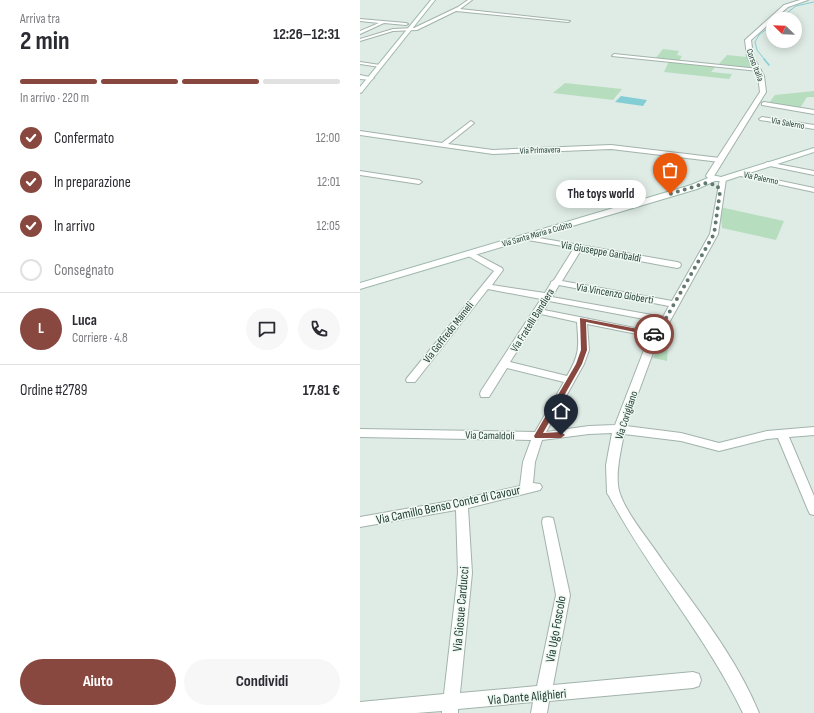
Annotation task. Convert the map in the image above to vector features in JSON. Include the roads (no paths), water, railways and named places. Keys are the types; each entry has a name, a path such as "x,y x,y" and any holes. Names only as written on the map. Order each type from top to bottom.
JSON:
{"main road":[{"path":"360,90 433,0"},
{"name":"Corso Italia","path":"720,160 761,97 763,83 759,70 750,56 748,40 791,1 806,0"},
{"name":"Via Palermo","path":"738,174 814,150"},
{"path":"717,179 717,168 720,160"},
{"name":"Via Santa Maria a Cubito","path":"360,286 738,174"}],"street":[{"path":"360,40 393,30 412,27 456,10 470,0"},
{"path":"456,10 568,21"},
{"path":"361,20 412,27"},
{"path":"360,33 384,22"},
{"path":"614,55 759,70"},
{"path":"360,64 380,66"},
{"path":"360,77 371,78"},
{"path":"764,104 814,112"},
{"name":"Via Salerno","path":"762,118 814,127"},
{"path":"443,145 470,123"},
{"name":"Via Primavera","path":"360,133 493,152 611,148 720,160"},
{"name":"Via Palermo","path":"767,164 814,173"},
{"path":"360,173 419,182"},
{"name":"Via Palermo","path":"738,174 814,190"},
{"name":"Via Corigliano","path":"717,179 714,234 657,334 619,429 612,465 613,494 631,526 700,625 731,674 751,713"},
{"name":"Via Giuseppe Garibaldi","path":"525,237 677,265"},
{"name":"Via Fratelli Bandiera","path":"484,394 579,247"},
{"name":"Via Goffredo Mameli","path":"411,380 499,270 469,254"},
{"name":"Via Vincenzo Gioberti","path":"555,282 674,304"},
{"path":"485,286 665,320"},
{"path":"537,311 657,334"},
{"path":"538,436 579,364 584,350 582,320"},
{"path":"504,364 570,380"},
{"name":"Via Camaldoli","path":"360,433 550,436 589,430 619,429 681,437 719,447 767,435 814,431"},
{"path":"781,434 814,510"},
{"name":"Via Camillo Benso Conte di Cavour","path":"360,522 462,504 531,487 529,462 538,436"},
{"name":"Via Giosue Carducci","path":"451,708 465,573 462,504"},
{"name":"Via Ugo Foscolo","path":"539,713 563,595 548,522"},
{"name":"Via Dante Alighieri","path":"360,710 451,708 543,694 693,680"}],"water":[{"path":"621,96 647,100 643,106 615,102"}],"waterway":[{"path":"788,12 796,6 814,2"},
{"path":"765,60 757,50 755,42 759,35 766,30"},
{"path":"764,59 769,65"}],"place":[{"name":"The toys world","path":"670,194"}]}
